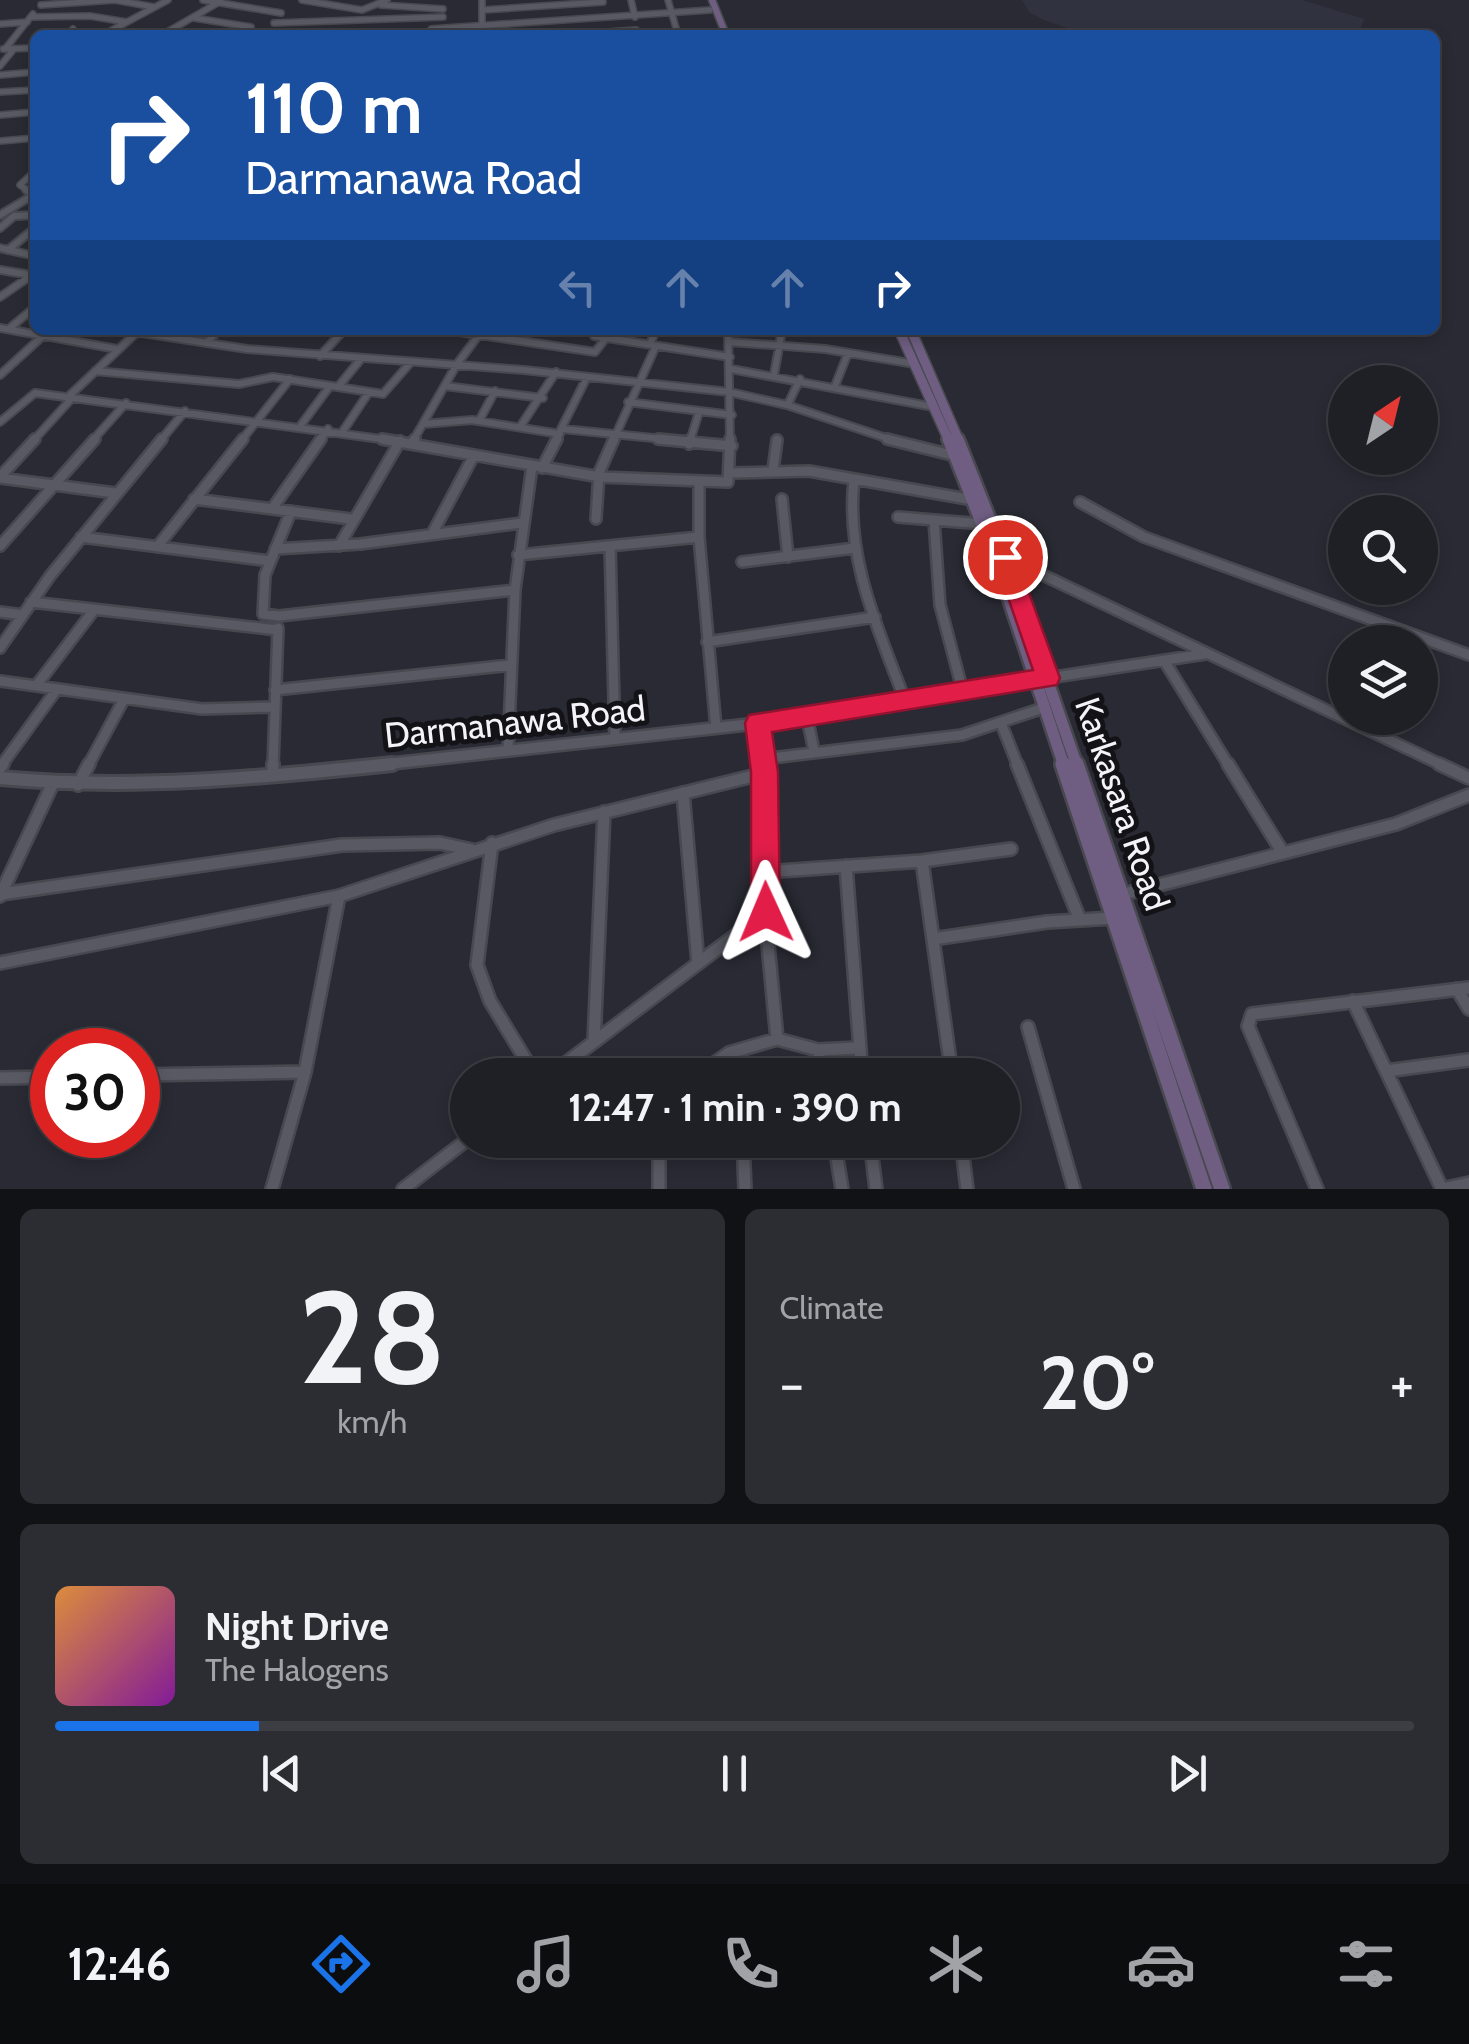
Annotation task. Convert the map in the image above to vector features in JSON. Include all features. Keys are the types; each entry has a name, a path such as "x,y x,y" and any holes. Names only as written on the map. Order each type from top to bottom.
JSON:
{"main road":[{"path":"709,0 720,30"},
{"path":"709,0 720,30"},
{"name":"Karkasara Road","path":"901,335 956,456 1120,895 1202,1158 1204,1189"},
{"name":"Karkasara Road","path":"913,335 1005,557 1041,679 1043,708 1113,918 1202,1158 1222,1189"}],"street":[{"path":"3,49 43,2 115,0 154,8"},
{"path":"84,16 115,0"},
{"path":"111,30 168,0"},
{"path":"203,0 281,13"},
{"path":"302,0 362,10 383,1 416,2 443,13"},
{"path":"442,28 443,0"},
{"path":"482,0 482,30"},
{"path":"631,0 637,30"},
{"path":"668,0 677,30"},
{"path":"483,10 603,1 608,16"},
{"path":"172,30 221,2"},
{"path":"430,30 710,10"},
{"path":"274,23 443,13"},
{"path":"0,24 84,16 126,22"},
{"path":"193,18 251,26"},
{"path":"0,66 14,48"},
{"path":"3,49 30,48"},
{"path":"0,74 30,72"},
{"path":"0,92 30,90"},
{"path":"0,115 30,112"},
{"path":"0,140 30,138"},
{"path":"0,151 13,140"},
{"path":"30,176 20,185 30,191"},
{"path":"6,212 30,197"},
{"path":"0,228 14,216 30,215"},
{"path":"4,249 30,231"},
{"path":"4,249 30,256"},
{"path":"0,270 30,274"},
{"path":"3,292 30,276"},
{"path":"10,329 30,312"},
{"path":"0,328 30,331"},
{"path":"2,372 45,335"},
{"path":"60,335 117,349"},
{"path":"0,478 70,397 133,335"},
{"path":"162,335 360,360 556,372 732,392 788,404 914,448 956,456"},
{"path":"206,343 214,335"},
{"path":"320,356 339,335"},
{"path":"412,443 457,364 479,335"},
{"path":"498,335 594,352 606,338"},
{"path":"592,335 730,357"},
{"path":"596,519 600,478 655,335"},
{"path":"0,422 32,394 70,397 328,428 600,478 728,482 732,446 729,335"},
{"path":"774,374 781,335"},
{"path":"730,342 848,353 915,364"},
{"path":"836,386 848,353"},
{"path":"300,426 360,360"},
{"path":"95,371 240,384 268,376 387,393 411,362"},
{"path":"731,369 934,407"},
{"path":"520,427 556,372"},
{"path":"508,750 522,523 537,467 562,432 587,377"},
{"path":"788,404 800,379"},
{"path":"156,547 290,380"},
{"path":"445,386 542,398"},
{"path":"342,431 369,392"},
{"path":"480,421 495,392"},
{"path":"628,402 732,415"},
{"path":"0,546 126,403"},
{"path":"0,648 30,602 185,410"},
{"path":"689,444 699,412"},
{"path":"423,424 480,421 732,446"},
{"path":"272,509 328,428"},
{"path":"773,470 777,440"},
{"path":"339,546 400,441"},
{"path":"433,532 474,456"},
{"path":"731,473 809,471 973,500"},
{"path":"0,478 116,493"},
{"path":"854,480 855,548 906,703"},
{"path":"699,482 699,538 716,728"},
{"path":"194,499 352,519"},
{"path":"782,500 788,557"},
{"path":"1080,502 1144,537 1469,655"},
{"path":"292,511 270,561 261,610 264,614 279,616 515,590"},
{"path":"898,517 982,524"},
{"path":"934,521 940,605 963,692"},
{"path":"275,550 522,523"},
{"path":"81,537 270,561"},
{"path":"518,554 699,538"},
{"path":"610,546 615,738"},
{"path":"742,562 855,548"},
{"path":"1005,557 1469,778"},
{"path":"30,602 278,630"},
{"path":"36,686 94,610"},
{"path":"0,612 23,615"},
{"path":"273,776 279,616"},
{"path":"707,642 876,617"},
{"path":"1041,679 1208,653"},
{"path":"1165,662 1283,853"},
{"path":"275,690 511,664"},
{"name":"Darmanawa Road","path":"0,778 78,786 167,786 273,776 807,717 1041,679"},
{"path":"0,681 202,709 274,707"},
{"path":"0,768 57,689"},
{"path":"78,786 124,699"},
{"path":"0,963 339,896 492,843 683,793 814,751 962,735 1043,708"},
{"path":"807,717 814,751"},
{"path":"758,723 764,766 766,912 778,1039"},
{"path":"1000,723 1080,920"},
{"path":"0,895 53,783"},
{"path":"683,793 698,963"},
{"path":"1120,895 1396,824 1469,795"},
{"path":"594,1042 604,812"},
{"path":"0,895 342,845 440,843 472,850"},
{"path":"492,843 477,965 490,1001 525,1058"},
{"path":"765,872 1011,849"},
{"path":"922,860 950,1058"},
{"path":"846,866 859,1058"},
{"path":"272,1189 305,1072 339,896"},
{"path":"573,1058 766,912"},
{"path":"933,939 1113,918"},
{"path":"1316,1189 1248,1019 1252,1014 1463,988 1469,1009"},
{"path":"1353,1001 1442,1189 1469,1183"},
{"path":"1028,1027 1074,1189"},
{"path":"720,1058 729,1052 778,1039 818,1050 858,1048"},
{"path":"818,1050 819,1058"},
{"path":"729,1052 730,1058"},
{"path":"1386,1071 1469,1060"},
{"path":"160,1075 305,1072"},
{"path":"0,1078 30,1077"},
{"path":"403,1189 450,1153"},
{"path":"659,1189 660,1158"},
{"path":"743,1158 745,1189"},
{"path":"837,1158 842,1189"},
{"path":"872,1158 876,1189"},
{"path":"964,1158 968,1189"}],"shaded area":[{"path":"1022,0 1302,0 1364,19 1360,30 1073,30 1029,12"}],"route":[{"path":"766,912 764,772 758,723 1048,678 1005,557"}]}
